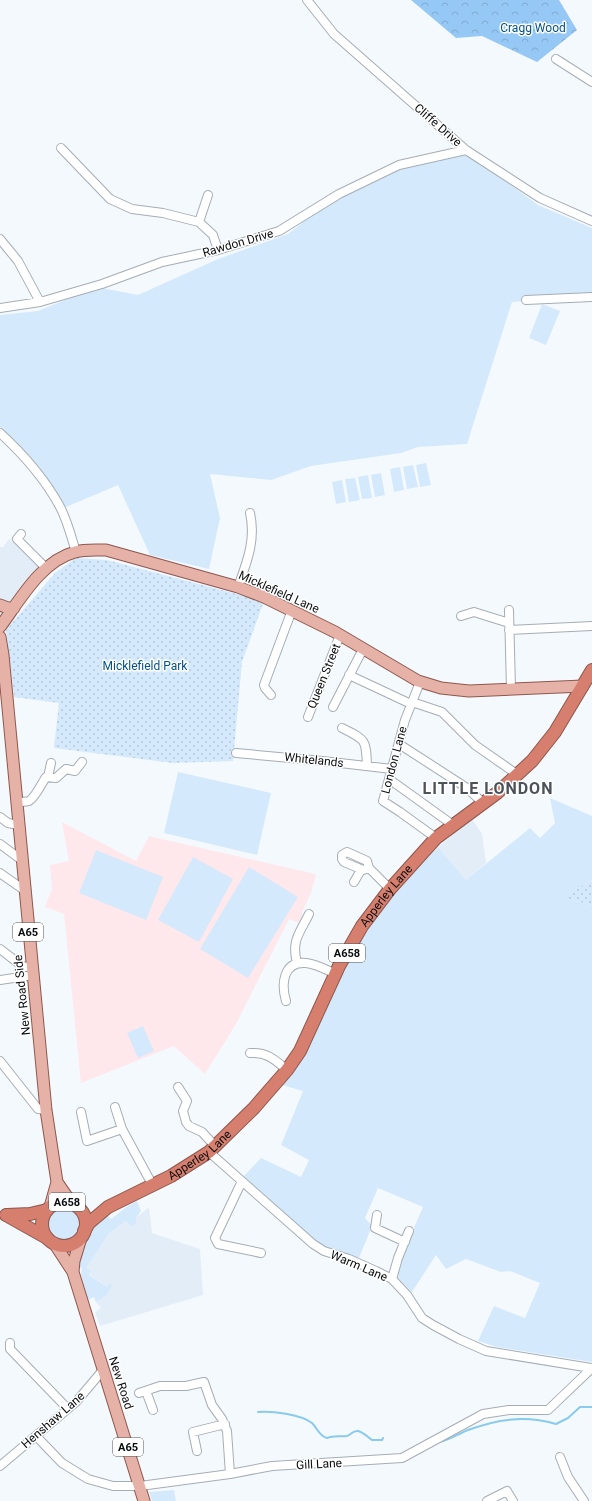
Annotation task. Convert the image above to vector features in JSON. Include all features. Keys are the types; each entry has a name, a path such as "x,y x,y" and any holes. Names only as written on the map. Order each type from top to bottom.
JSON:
{"highway":[{"name":"Apperley Lane","path":"83,1234 89,1224 108,1207 171,1176 212,1149 254,1108 287,1070 300,1051 336,974 362,926 390,888 436,838 518,775 532,761 548,742 591,672"},
{"name":"A658","path":"59,1203 75,1206 85,1218 86,1225 83,1234 75,1243 61,1246 3,1214 30,1214 59,1203"},
{"name":"Apperley Lane","path":"75,1206 94,1208 108,1207"},
{"name":"A658","path":"49,1208 42,1224 45,1235 51,1241"}],"main road":[{"name":"Micklefield Lane","path":"0,627 46,568 60,558 76,552 83,550 106,550 238,587 292,610 340,635 420,682 440,688 455,691 583,686"},
{"path":"0,605 8,608 14,608"},
{"name":"New Road Side","path":"0,637 3,655 16,802 23,861 24,890 46,1110 57,1182 64,1194 75,1206"},
{"name":"Micklefield Lane","path":"569,686 591,672"},
{"name":"New Road Side","path":"49,1208 57,1182"},
{"name":"New Road","path":"73,1272 74,1260 83,1234"},
{"name":"New Road","path":"51,1241 73,1272 144,1501"}],"street":[{"name":"Cliffe Drive","path":"307,0 334,34 466,150 540,198 592,221"},
{"path":"556,58 592,82"},
{"path":"61,148 110,199 132,210 163,213 199,222 213,235 218,250"},
{"name":"Rawdon Drive","path":"0,308 40,302 102,284 162,262 218,250 279,231 339,194 399,165 466,150"},
{"path":"199,222 208,195"},
{"path":"0,239 18,261 40,302"},
{"path":"526,300 592,297"},
{"path":"0,433 23,456 51,492 63,515 76,552"},
{"path":"238,587 252,539 253,526 250,513"},
{"path":"20,534 17,539 46,568"},
{"path":"271,695 264,688 264,685 292,610"},
{"path":"509,610 511,689"},
{"path":"461,616 474,612 509,626 592,626"},
{"name":"Queen Street","path":"308,717 340,635"},
{"path":"333,707 363,649"},
{"path":"349,675 412,703 442,712 475,745 518,775"},
{"name":"London Lane","path":"420,682 399,744 383,801 436,838"},
{"path":"342,728 360,737 366,745 367,766"},
{"path":"399,744 467,788 483,803"},
{"name":"Whitelands","path":"236,753 323,760 392,769"},
{"path":"48,777 56,778 66,769 75,771 82,762"},
{"path":"16,802 29,801 35,797 40,786 48,777 51,763"},
{"path":"389,779 453,825"},
{"path":"0,817 8,823 19,825"},
{"path":"0,844 23,861"},
{"path":"354,882 365,869 390,888"},
{"path":"0,873 24,890"},
{"path":"297,963 295,952 297,936 303,928 309,914"},
{"path":"0,949 22,966 33,972"},
{"path":"286,1001 283,988 286,973 290,967 297,963 318,965 336,974"},
{"path":"0,980 33,972"},
{"path":"250,1053 260,1052 266,1054 287,1070"},
{"path":"0,1062 38,1109 46,1110"},
{"name":"Warm Lane","path":"178,1087 187,1101 183,1111 186,1122 189,1126 202,1132 212,1149 242,1181 313,1244 324,1251 355,1262 392,1279 407,1296 422,1318 433,1326 486,1350 592,1368"},
{"path":"115,1107 122,1129 153,1186"},
{"path":"80,1112 87,1141 122,1129"},
{"path":"242,1181 216,1238 218,1244 261,1252"},
{"path":"377,1215 375,1228 405,1242"},
{"path":"392,1279 398,1258 409,1231"},
{"path":"10,1343 10,1349 68,1409"},
{"name":"Gill Lane","path":"36,1436 62,1463 88,1479 113,1486 140,1486 230,1474 272,1466 402,1458 483,1414 509,1410 548,1410 592,1368"},
{"name":"Henshaw Lane","path":"0,1466 68,1409 85,1393 103,1370"},
{"path":"153,1410 143,1392 160,1386 186,1386 203,1378 212,1404 225,1424 227,1431 230,1474"},
{"path":"197,1451 192,1429 225,1424"},
{"path":"560,1456 568,1477 584,1501"},
{"path":"487,1501 507,1491 513,1501"}],"shaded area":[{"path":"9,539 40,565 28,581 0,642 0,547 3,547"},
{"path":"472,819 482,834 486,863 466,880 438,847"},
{"path":"62,822 136,861 149,836 316,875 311,893 302,912 302,924 289,919 236,1024 205,1074 174,1046 81,1083 64,914 45,907 52,889 50,865 69,861"},
{"path":"149,1207 152,1233 200,1249 203,1295 100,1326 95,1312 101,1308 96,1302 107,1295 110,1284 107,1287 89,1274 85,1268 109,1233 126,1221 131,1227 136,1224 136,1218"}],"green space":[{"name":"Cragg Wood","path":"411,0 559,0 577,30 537,62 482,36 456,38"},
{"path":"467,153 538,205 592,228 592,295 512,302 467,444 418,447 401,453 311,466 271,480 210,474 220,518 209,569 150,555 118,485 66,507 46,477 24,450 0,427 0,315 38,311 97,287 138,295 218,259 288,234 334,198 400,168"},
{"path":"542,304 560,311 546,345 529,338"},
{"path":"426,463 431,485 420,487 416,465"},
{"path":"413,465 418,487 407,489 403,467"},
{"path":"400,467 404,490 394,492 390,469"},
{"path":"381,473 385,495 375,497 371,475"},
{"path":"368,475 372,498 362,499 358,477"},
{"path":"355,478 360,500 349,502 345,479"},
{"path":"342,480 346,502 336,504 332,482"},
{"name":"Micklefield Park","path":"76,558 107,560 264,601 242,662 233,761 173,763 54,748 59,703 14,697 6,630 55,573"},
{"path":"178,772 271,793 257,855 164,833"},
{"path":"550,798 592,816 592,880 564,898 592,905 592,1362 497,1347 478,1341 494,1306 525,1318 540,1283 510,1271 501,1272 466,1259 446,1269 436,1255 412,1292 398,1278 399,1262 423,1207 378,1188 365,1218 372,1226 359,1258 323,1248 243,1177 261,1158 301,1177 309,1160 281,1145 303,1091 282,1085 302,1059 322,1012 357,945 399,886 438,847 466,880 530,828 540,838 555,823"},
{"path":"96,850 163,877 146,920 79,893"},
{"path":"193,857 233,879 199,942 158,920"},
{"path":"249,867 298,897 248,978 200,949"},
{"path":"592,880 592,905 563,898"},
{"path":"143,1026 154,1051 138,1058 127,1033"},
{"path":"137,1201 141,1211 136,1218 136,1224 131,1227 126,1221 109,1233 86,1268 90,1271 89,1275 107,1287 110,1283 112,1285 107,1295 96,1302 94,1297 88,1300 81,1275 82,1268 78,1268 83,1244 90,1232 107,1215 111,1219"},
{"path":"61,1207 67,1207 76,1212 80,1218 80,1230 76,1236 67,1241 61,1241 52,1236 47,1227 47,1221 52,1212"},
{"path":"174,1490 176,1501 152,1501 149,1492"}],"waterway":[{"path":"439,1442 479,1426 501,1421 522,1419 545,1421 556,1424 568,1418 580,1407 592,1407"},
{"path":"258,1412 271,1412 300,1417 312,1423 320,1434 327,1438 347,1436 356,1431 362,1432 372,1440 382,1440 383,1438"}],"district":[{"name":"LITTLE LONDON","path":"488,788"}]}
